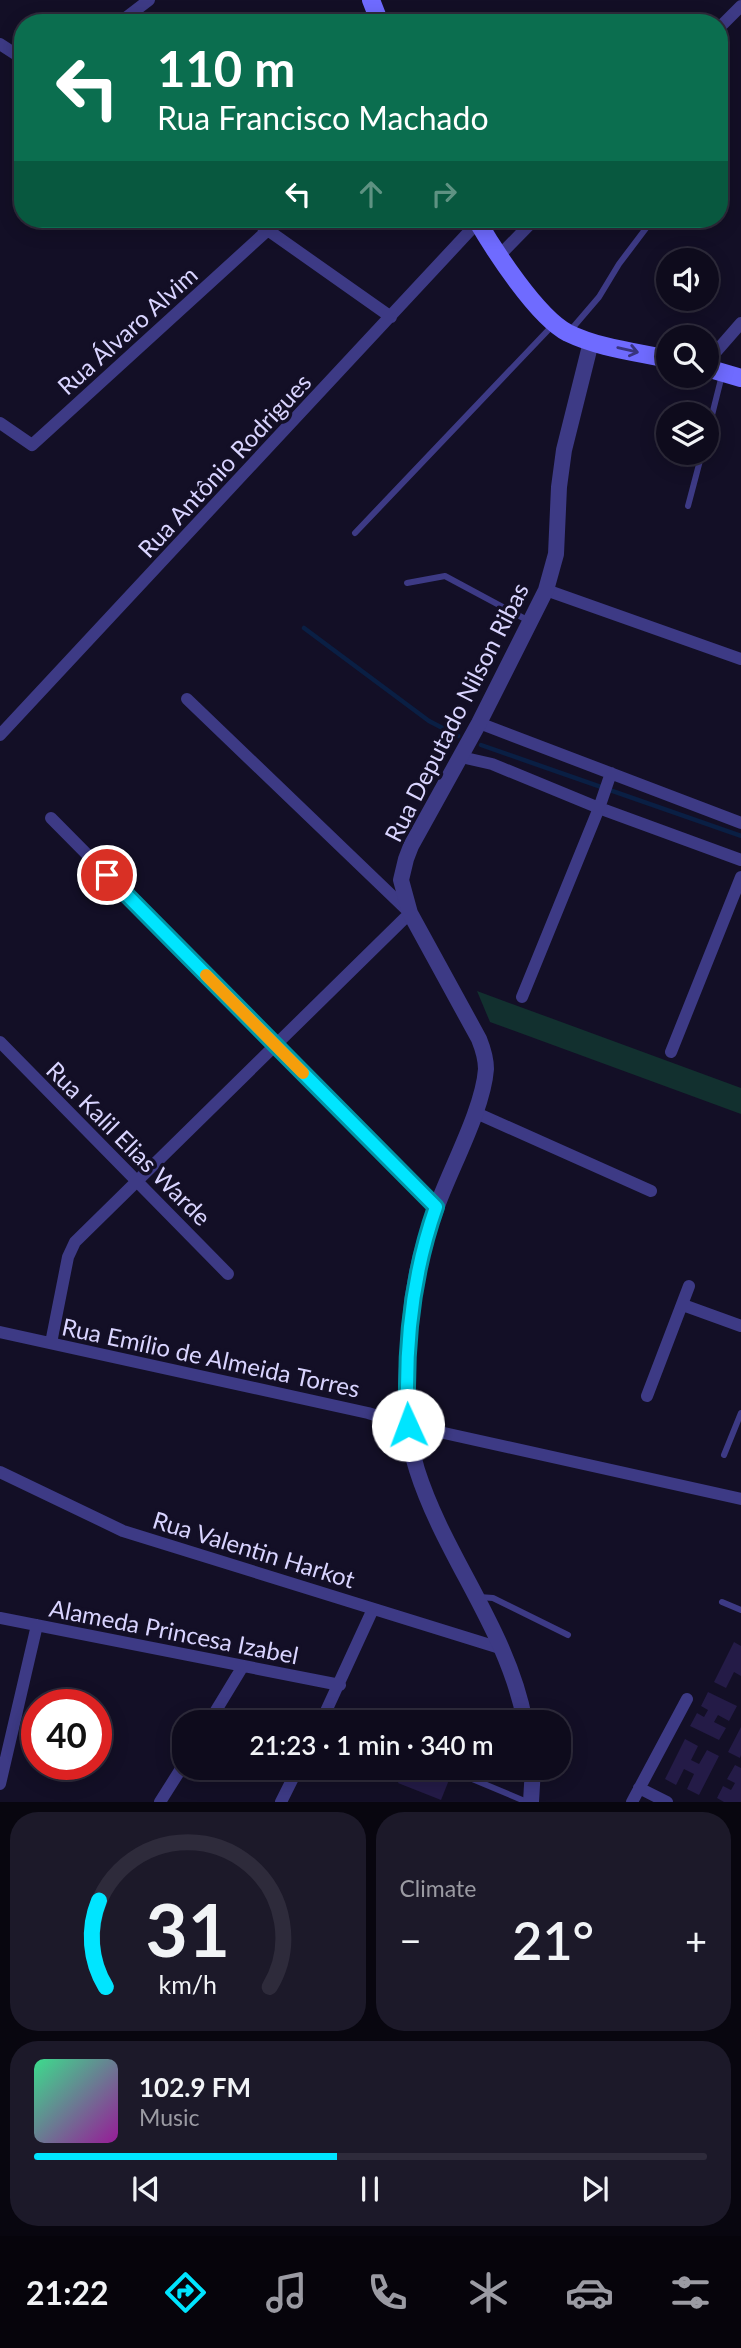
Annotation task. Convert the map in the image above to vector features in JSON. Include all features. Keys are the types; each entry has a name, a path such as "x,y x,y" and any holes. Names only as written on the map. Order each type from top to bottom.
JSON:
{"main road":[{"path":"482,228 498,257 561,328 592,342 656,356"},
{"path":"719,371 741,378"}],"street":[{"path":"131,14 149,0"},
{"path":"728,19 741,6"},
{"path":"265,228 391,317"},
{"name":"Rua Antônio Rodrigues","path":"0,736 391,317 470,228"},
{"path":"498,257 526,228"},
{"name":"Rua Álvaro Alvim","path":"0,423 32,445 268,230"},
{"path":"719,348 741,323"},
{"name":"Rua Deputado Nilson Ribas","path":"522,1710 503,1649 425,1491 416,1468 408,1425 407,1372 412,1298 436,1207 484,1084 485,1053 410,913 401,880 406,859 546,590 556,554 559,487 564,450 592,342"},
{"path":"546,590 741,660"},
{"path":"51,1343 71,1249 80,1236 410,913 187,699"},
{"path":"479,723 741,823"},
{"path":"461,757 492,764 599,808 741,860"},
{"path":"522,996 611,773"},
{"path":"51,818 436,1207"},
{"path":"671,1052 741,877"},
{"name":"Rua Kalil Elias Warde","path":"0,1042 228,1274"},
{"path":"474,1112 651,1191"},
{"path":"647,1396 689,1286"},
{"path":"683,1305 741,1326"},
{"name":"Rua Emílio de Almeida Torres","path":"0,1332 741,1499"},
{"name":"Rua Valentin Harkot","path":"0,1472 123,1531 503,1649"},
{"path":"327,1710 373,1609"},
{"name":"Alameda Princesa Izabel","path":"0,1618 340,1685"},
{"path":"0,1784 4,1745 37,1625"},
{"path":"216,1710 243,1667"},
{"path":"632,1802 687,1699"},
{"path":"160,1802 174,1780"},
{"path":"281,1802 292,1780"},
{"path":"529,1802 532,1780"},
{"path":"639,1788 667,1802"}],"lane":[{"path":"355,533 561,328 598,297 646,228"},
{"path":"688,506 699,465"},
{"path":"407,583 445,576 531,622"},
{"path":"724,1455 741,1413"},
{"path":"477,1597 493,1598 568,1634"},
{"path":"722,1602 741,1610"},
{"path":"475,1780 529,1802"}],"green space":[{"path":"477,991 741,1088 741,1114 490,1022"}],"building":[{"path":"734,1642 741,1646 741,1676 734,1672 726,1688 714,1682"},
{"path":"708,1692 737,1706 729,1721 718,1715 714,1722 726,1728 719,1740 690,1726 697,1713 704,1717 708,1710 701,1706"},
{"path":"741,1727 741,1755 740,1758 728,1752"},
{"path":"685,1739 698,1746 691,1760 699,1764 707,1750 719,1756 699,1795 687,1789 694,1774 684,1769 676,1785 665,1779"},
{"path":"735,1765 741,1768 741,1802 724,1802 717,1798 723,1786 731,1790 735,1783 727,1779"},
{"path":"399,1780 449,1780 441,1800 398,1783"}],"waterway":[{"path":"304,628 429,721 458,736"},
{"path":"481,745 741,836"}],"slow traffic":[{"path":"206,975 303,1073"}],"route":[{"path":"107,875 436,1207 428,1229 412,1298 407,1372 408,1425"}]}
